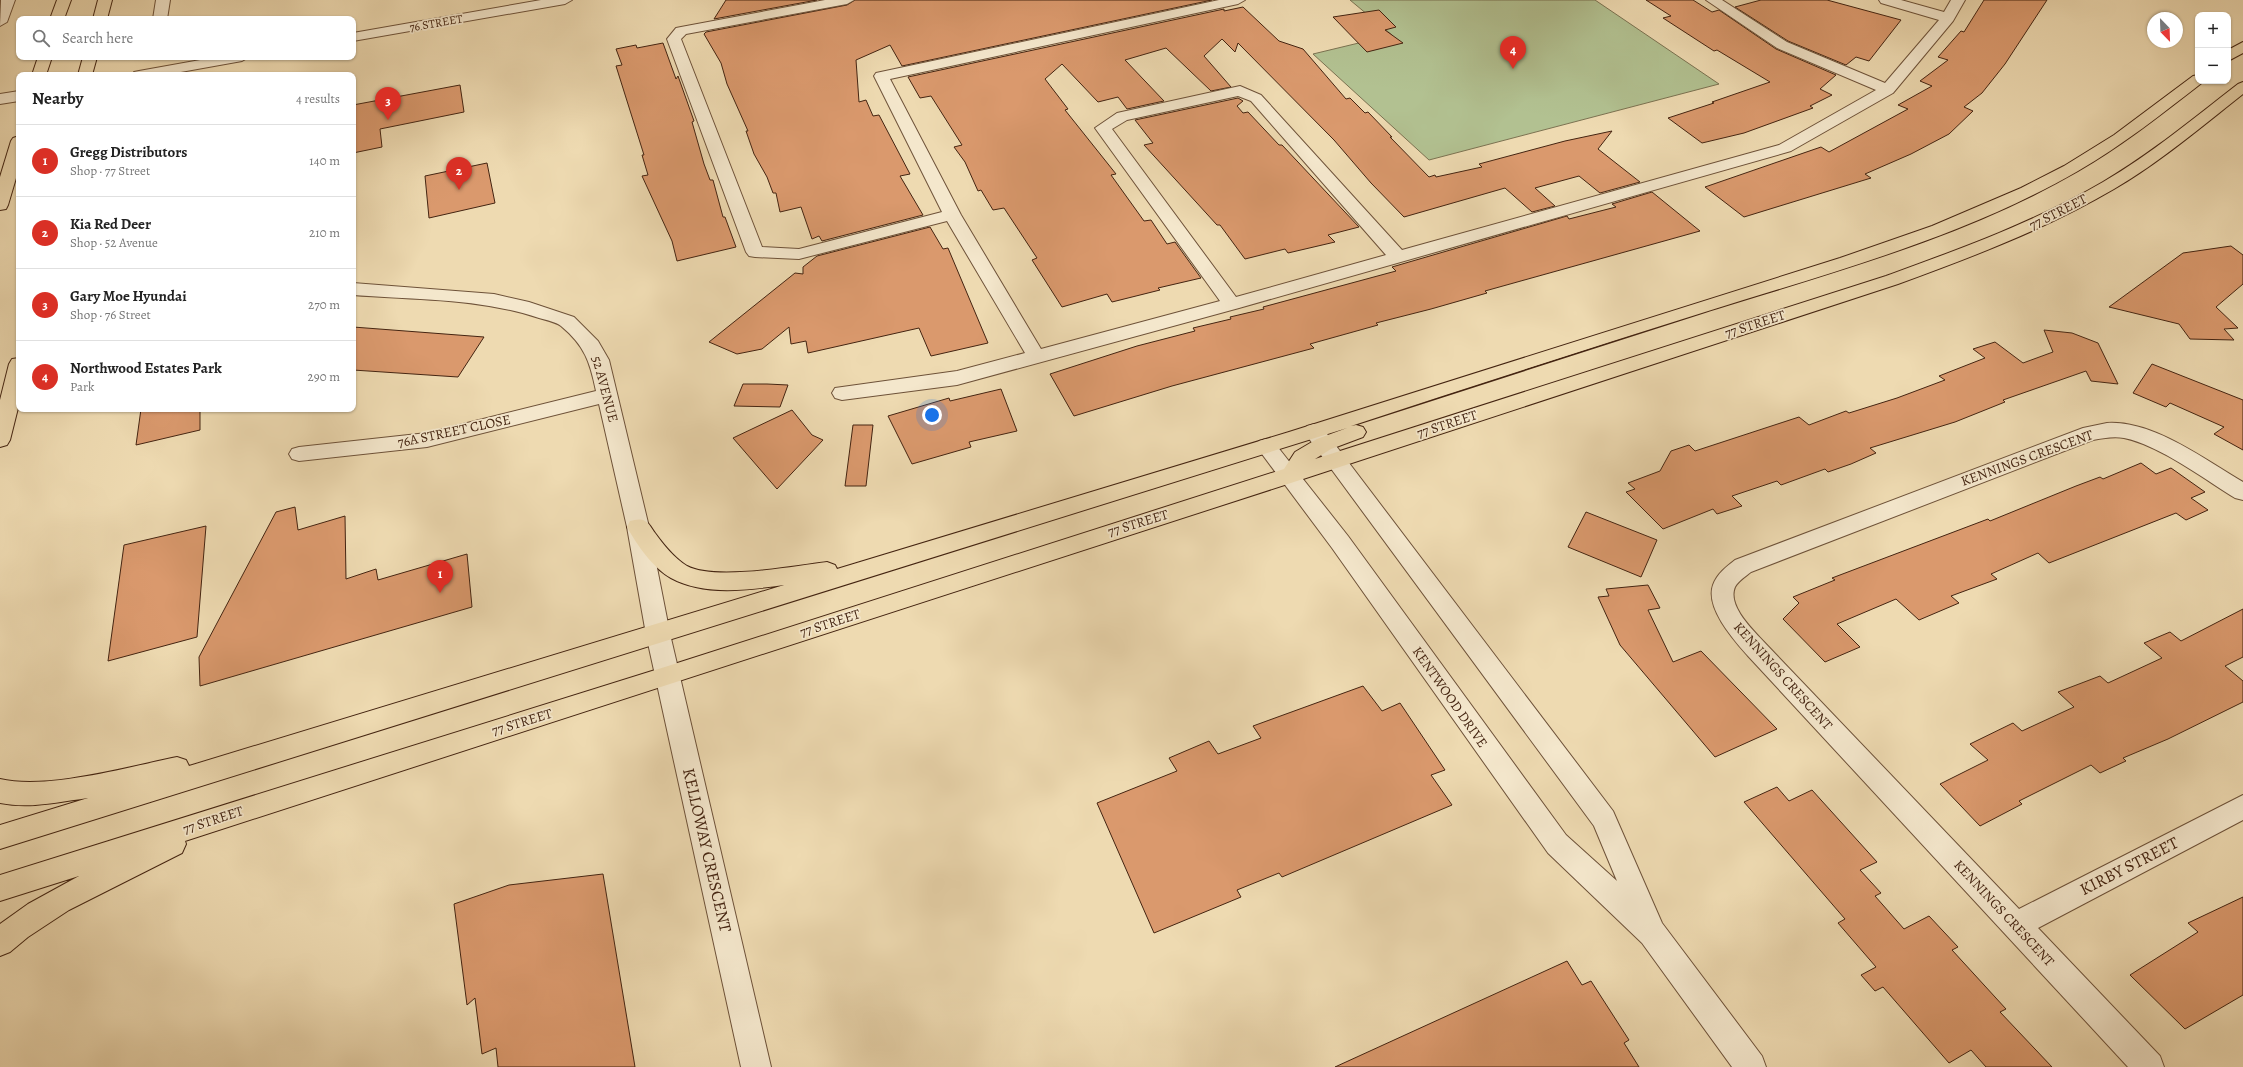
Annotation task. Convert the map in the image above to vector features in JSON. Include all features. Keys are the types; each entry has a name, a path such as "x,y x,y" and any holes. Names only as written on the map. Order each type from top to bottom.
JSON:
{"main road":[{"path":"58,16 64,0"},
{"path":"101,16 105,0"},
{"path":"2231,55 2243,46"},
{"path":"40,72 44,60"},
{"path":"87,72 89,60"},
{"path":"1324,445 1440,401 1458,383 1897,246 1969,218 2071,169 2110,145 2195,81"},
{"name":"77 STREET","path":"0,837 300,743 658,634 872,566 1266,446 1324,445 1892,280 1978,249 2055,215 2110,185 2172,143 2243,87"},
{"path":"0,205 16,151"},
{"path":"0,440 16,376"},
{"name":"77 STREET","path":"0,888 668,676 1118,530 1290,476 1324,445"},
{"path":"638,527 668,564 690,577 708,580 728,581 872,566"},
{"path":"0,791 13,795 36,794 109,783 300,743"},
{"path":"0,942 10,933 49,908 108,875 243,810"}],"street":[{"path":"0,22 8,0"},
{"path":"160,16 163,0"},
{"name":"76 STREET","path":"356,37 566,0"},
{"path":"847,0 681,31 674,39 755,252 799,254 952,215"},
{"path":"1713,0 1782,45 1888,90"},
{"path":"1886,0 1948,18"},
{"path":"842,393 957,378 1232,304 1784,148 1888,90 1948,18 1958,0"},
{"path":"1036,356 952,215 881,76 1233,1"},
{"path":"146,72 151,60"},
{"path":"156,72 225,60"},
{"path":"1232,304 1103,128 1122,116 1240,91 1256,98 1398,257"},
{"path":"0,99 16,96"},
{"name":"52 AVENUE","path":"356,289 494,300 522,306 560,318 580,332 592,345 599,360 608,395 638,527 658,634"},
{"name":"76A STREET CLOSE","path":"299,454 427,440 608,395"},
{"name":"KENNINGS CRESCENT","path":"2149,1067 1756,649 1735,624 1724,603 1723,587 1730,576 1743,566 2090,433 2106,430 2136,434 2157,443 2243,492"},
{"name":"KENTWOOD DRIVE","path":"1324,445 1604,819 1652,933"},
{"name":"KENTWOOD DRIVE","path":"1266,446 1290,476 1557,844 1652,933 1751,1067"},
{"name":"KELLOWAY CRESCENT","path":"658,634 756,1067"},
{"name":"KIRBY STREET","path":"2016,925 2243,807"}],"green space":[{"path":"1350,0 1595,0 1719,84 1429,160 1313,54 1392,35"}],"building":[{"path":"726,0 817,0 714,19"},
{"path":"855,0 1212,0 902,66 890,45 856,60 859,102 866,100 873,116 879,115 910,174 900,176 923,215 822,241 819,236 812,239 801,207 780,212 776,193 773,193 767,177 754,154 746,131 748,131 727,84 721,63 704,34 706,32 847,5"},
{"path":"1646,0 1693,0 1712,12 1719,10 1776,49 1836,75 1820,89 1832,95 1810,106 1813,108 1744,133 1702,143 1668,118 1770,82 1717,50 1714,51 1663,18 1671,16"},
{"path":"1761,0 1827,0 1901,20 1869,61 1856,57 1846,65 1788,41 1735,7"},
{"path":"1984,0 2047,0 2005,64 1982,93 1964,107 1973,111 1949,134 1911,154 1865,174 1871,178 1744,217 1705,187 1821,147 1829,152 1908,109 1898,105 1932,86 1920,81 1948,60 1938,57 1961,31 1964,32"},
{"path":"1243,7 1279,41 1303,49 1346,99 1350,98 1365,113 1368,112 1429,177 1435,175 1436,177 1482,167 1479,164 1565,141 1612,131 1598,149 1640,182 1600,193 1579,176 1535,188 1555,206 1532,212 1505,188 1404,217 1371,183 1334,140 1238,43 1235,52 1222,39 1204,56 1231,87 1211,91 1166,48 1125,60 1164,101 1127,109 1118,97 1098,102 1062,64 1045,79 1068,109 1065,110 1116,174 1111,175 1144,221 1151,220 1167,244 1175,242 1201,278 1158,288 1160,290 1112,302 1107,294 1062,307 1032,260 1037,258 1004,208 993,210 981,190 978,191 965,162 954,147 962,145 931,96 920,98 908,77 1224,9 1224,11"},
{"path":"1379,10 1396,27 1385,30 1403,43 1367,52 1333,17"},
{"path":"663,43 676,79 678,76 694,121 692,122 704,164 710,180 713,180 723,217 725,217 736,247 677,261 672,241 642,176 648,175 642,155 644,155 616,66 622,65 616,49 636,45 637,48"},
{"path":"460,85 464,112 380,129 382,147 356,152 356,104"},
{"path":"1238,98 1243,101 1237,106 1243,113 1248,112 1279,145 1282,145 1359,227 1328,235 1335,242 1288,253 1285,249 1245,259 1220,225 1217,225 1144,145 1153,143 1135,120"},
{"path":"487,163 495,203 429,218 425,176"},
{"path":"1652,192 1700,231 1485,291 1487,293 1431,309 1376,323 1378,325 1310,344 1314,348 1172,386 1074,416 1050,374 1137,346 1195,331 1193,328 1231,319 1230,317 1264,309 1263,307 1396,271 1392,267 1567,216 1569,219 1616,207 1612,204"},
{"path":"930,227 943,249 948,248 988,343 931,356 919,328 808,353 806,341 791,344 789,327 762,349 737,354 709,342 795,273 803,274 803,267 817,256"},
{"path":"2231,246 2243,255 2243,284 2216,307 2238,328 2224,329 2234,340 2190,339 2179,324 2109,307 2183,253"},
{"path":"356,327 484,337 458,377 356,370"},
{"path":"2044,330 2072,333 2098,343 2118,384 2091,381 2086,371 2003,400 2005,402 1955,422 1870,448 1876,453 1851,464 1828,472 1825,469 1781,485 1777,481 1732,496 1742,506 1717,514 1713,509 1663,529 1626,492 1635,489 1628,483 1660,471 1671,451 1689,445 1695,451 1799,417 1809,425 1846,411 1849,413 1897,398 1945,380 1939,376 1985,358 1973,349 1995,342 2023,363 2053,352"},
{"path":"2152,364 2243,400 2243,450 2214,434 2224,427 2170,403 2166,407 2133,393"},
{"path":"743,384 788,385 780,407 734,406"},
{"path":"1001,389 1017,431 969,442 971,447 912,464 888,416 949,398 950,401"},
{"path":"792,410 812,435 823,440 777,489 733,438"},
{"path":"141,412 200,412 200,430 136,445"},
{"path":"853,425 873,425 866,486 845,486"},
{"path":"2141,463 2156,474 2171,468 2205,492 2191,498 2208,510 2186,520 2176,513 2049,563 2038,553 1991,574 1997,579 1951,596 1959,603 1919,620 1896,599 1837,624 1860,647 1825,662 1783,619 1799,603 1793,597 1835,580 1832,578 1988,519 1990,521 2100,477 2103,479"},
{"path":"295,507 298,530 345,516 346,579 376,569 378,580 467,554 472,607 200,686 199,657 276,512"},
{"path":"1586,512 1657,540 1641,577 1568,547"},
{"path":"206,526 197,637 108,661 124,545"},
{"path":"1648,585 1660,608 1648,610 1673,662 1701,651 1777,729 1715,757 1620,645 1598,597 1609,596 1606,589"},
{"path":"2243,609 2243,657 2225,666 2243,681 2243,702 2168,739 2123,758 2126,761 2100,773 2091,765 2019,801 2022,804 1980,826 1940,784 1988,760 1970,744 2013,723 2022,731 2074,707 2058,692 2100,676 2108,683 2162,658 2144,643 2170,632 2181,641"},
{"path":"1363,686 1382,711 1400,703 1445,770 1431,775 1452,805 1282,877 1279,873 1237,890 1241,897 1154,933 1097,803 1177,771 1169,758 1209,741 1218,754 1261,738 1253,726"},
{"path":"1777,787 1789,801 1812,790 1877,862 1860,870 1881,893 1875,896 1904,929 1929,916 1958,947 1952,950 2006,1009 2000,1012 2052,1067 1986,1067 1971,1050 1949,1063 1883,987 1875,991 1861,975 1876,967 1838,923 1845,919 1744,802"},
{"path":"603,874 635,1067 498,1067 496,1048 482,1054 475,998 467,1005 454,904 509,885"},
{"path":"2243,897 2243,995 2185,1029 2130,975 2198,932 2188,923"},
{"path":"1567,961 1582,985 1591,981 1629,1040 1624,1043 1639,1067 1335,1067"}],"place":[{"name":"Northwood Estates Park","path":"1513,69"},
{"name":"Gary Moe Hyundai","path":"388,120"},
{"name":"Kia Red Deer","path":"459,190"},
{"name":"Gregg Distributors","path":"440,593"}]}
